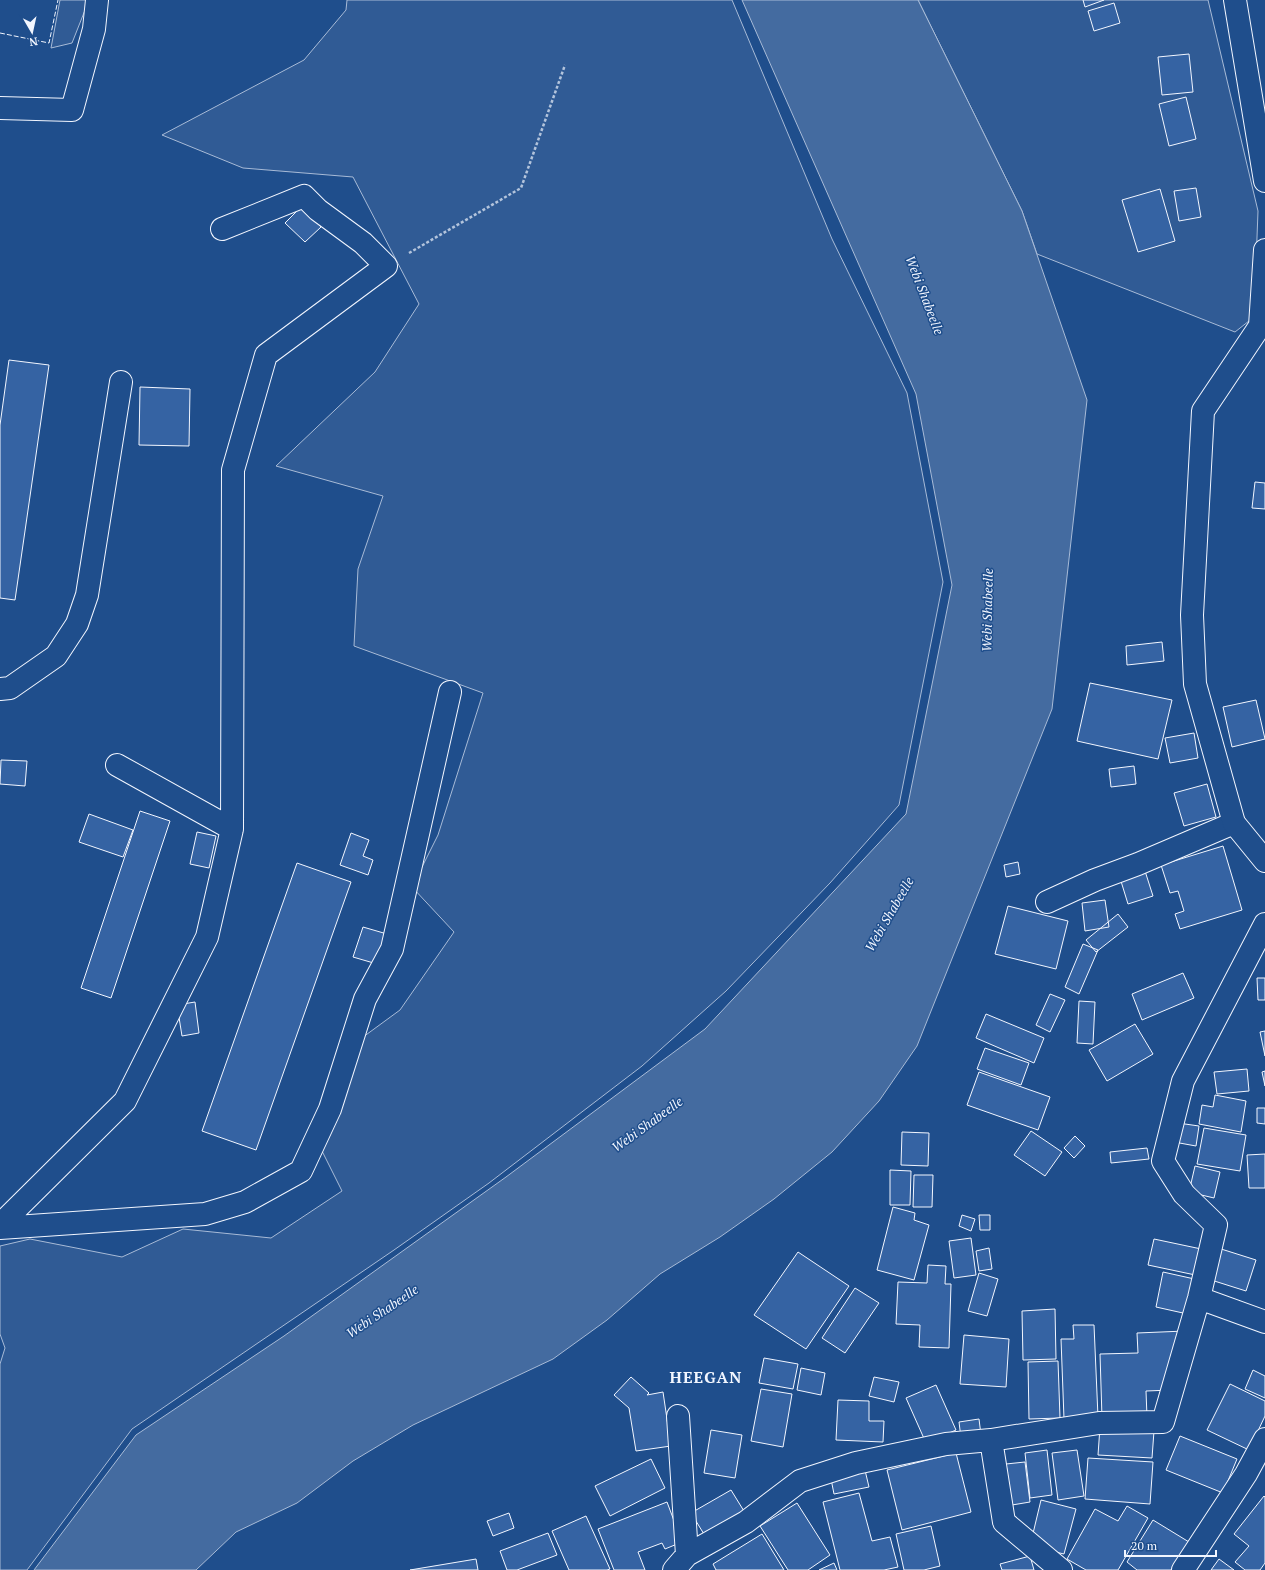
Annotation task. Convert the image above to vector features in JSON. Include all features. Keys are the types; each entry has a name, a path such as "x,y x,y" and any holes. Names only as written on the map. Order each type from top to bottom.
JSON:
{"street":[{"path":"0,108 72,110 94,29 97,0"},
{"path":"1235,0 1265,181"},
{"path":"0,1225 125,1102 207,937 232,829 233,470 266,355 386,266 363,243 318,210 304,196 222,229"},
{"path":"1265,250 1260,326 1203,411 1193,599 1195,684 1234,822 1265,861"},
{"path":"0,689 10,688 56,656 77,624 87,595 121,382"},
{"path":"0,1228 205,1214 245,1202 301,1171 330,1109 365,999 392,949 450,692"},
{"path":"117,765 232,829"},
{"path":"1047,902 1095,880 1138,864 1234,822"},
{"path":"681,1563 746,1522 800,1481 856,1463 946,1444 991,1440 1099,1423 1163,1422 1199,1298 1216,1225 1184,1194 1163,1161 1183,1081 1265,924"},
{"path":"1199,1298 1265,1322"},
{"path":"678,1416 681,1563"},
{"path":"1183,1570 1246,1474 1265,1439"},
{"path":"991,1440 1004,1522 1061,1570"}],"path":[{"path":"386,266 521,188 565,65"}],"shaded area":[{"path":"60,0 89,0 72,43 51,48"},
{"path":"347,0 732,0 832,239 907,393 943,582 899,805 830,883 726,991 642,1066 489,1183 394,1250 132,1429 27,1570 0,1570 0,1364 5,1348 0,1334 0,1246 30,1239 122,1257 183,1229 271,1238 342,1191 321,1149 359,1040 400,1010 454,932 412,887 438,835 483,693 354,646 358,569 383,496 276,466 375,372 419,304 353,177 243,168 162,135 304,60 346,10"},
{"path":"918,0 1208,0 1258,211 1254,317 1235,332 1037,254 1022,211"}],"water":[{"name":"Webi Shabeelle","path":"742,0 918,0 1022,211 1087,400 1052,709 917,1046 879,1101 832,1152 774,1199 720,1237 660,1274 607,1320 553,1359 413,1425 353,1461 297,1503 236,1532 196,1570 34,1570 136,1435 284,1336 506,1177 705,1029 906,814 952,585 916,394"}],"building":[{"path":"1083,0 1104,0 1085,7"},
{"path":"1114,3 1120,23 1094,31 1088,11"},
{"path":"1189,54 1193,92 1162,95 1158,57"},
{"path":"1186,97 1196,139 1169,146 1159,104"},
{"path":"1196,188 1201,217 1179,221 1174,191"},
{"path":"1160,189 1175,241 1138,252 1122,200"},
{"path":"301,207 321,227 305,242 285,223"},
{"path":"9,360 49,365 15,600 0,598 0,425"},
{"path":"140,387 190,389 189,446 139,445"},
{"path":"1255,482 1265,483 1265,509 1252,508"},
{"path":"1162,642 1164,661 1127,665 1126,646"},
{"path":"1090,683 1172,700 1158,759 1077,741"},
{"path":"1256,700 1265,739 1232,747 1223,707"},
{"path":"1194,733 1198,758 1170,763 1165,738"},
{"path":"1,760 27,761 25,786 0,784"},
{"path":"1134,766 1136,784 1111,787 1109,769"},
{"path":"1207,784 1216,817 1184,826 1174,793"},
{"path":"140,811 170,821 111,998 81,988"},
{"path":"89,814 133,830 123,857 79,842"},
{"path":"197,832 216,836 209,868 190,864"},
{"path":"351,833 369,840 363,856 373,860 368,875 340,865"},
{"path":"1223,846 1242,910 1180,929 1175,914 1184,911 1178,891 1170,893 1161,865"},
{"path":"1018,862 1020,874 1006,877 1004,865"},
{"path":"297,863 351,882 256,1150 202,1131"},
{"path":"1145,871 1153,896 1128,904 1120,878"},
{"path":"1105,900 1109,927 1085,931 1082,903"},
{"path":"1008,906 1068,921 1056,969 995,954"},
{"path":"1118,914 1128,927 1096,952 1086,940"},
{"path":"363,927 387,934 377,964 353,957"},
{"path":"1083,944 1098,950 1079,994 1065,987"},
{"path":"1183,973 1194,998 1142,1020 1132,994"},
{"path":"1257,978 1265,978 1265,1000 1258,1000"},
{"path":"1050,994 1065,1000 1050,1032 1036,1025"},
{"path":"1079,1001 1095,1002 1093,1044 1077,1043"},
{"path":"195,1002 199,1033 182,1036 177,1005"},
{"path":"986,1014 1044,1038 1034,1063 976,1038"},
{"path":"1135,1024 1153,1054 1107,1081 1089,1050"},
{"path":"1265,1031 1265,1056 1260,1032"},
{"path":"985,1048 1029,1063 1021,1085 977,1069"},
{"path":"1247,1069 1249,1091 1217,1094 1214,1072"},
{"path":"1265,1071 1265,1086 1262,1072"},
{"path":"979,1072 1050,1097 1038,1130 967,1105"},
{"path":"1215,1095 1246,1101 1241,1132 1199,1124 1202,1105 1213,1107"},
{"path":"1257,1108 1265,1108 1265,1124 1257,1123"},
{"path":"1178,1123 1199,1126 1196,1146 1174,1142"},
{"path":"1204,1128 1246,1135 1240,1171 1197,1164"},
{"path":"1031,1131 1062,1152 1045,1176 1014,1155"},
{"path":"902,1132 929,1133 928,1166 901,1165"},
{"path":"1075,1136 1085,1146 1074,1158 1064,1148"},
{"path":"1147,1148 1149,1159 1111,1163 1110,1152"},
{"path":"1265,1154 1265,1188 1249,1188 1247,1155"},
{"path":"1195,1166 1220,1172 1214,1198 1189,1192"},
{"path":"890,1170 911,1171 910,1205 890,1205"},
{"path":"914,1175 933,1175 932,1207 913,1207"},
{"path":"893,1207 915,1213 914,1220 929,1225 914,1280 877,1270"},
{"path":"962,1215 975,1219 971,1231 959,1226"},
{"path":"979,1215 990,1215 990,1230 980,1230"},
{"path":"971,1238 976,1275 954,1278 949,1241"},
{"path":"1154,1239 1206,1250 1200,1276 1148,1265"},
{"path":"989,1248 992,1269 979,1271 976,1251"},
{"path":"1218,1248 1256,1260 1246,1291 1208,1279"},
{"path":"798,1252 849,1286 806,1349 754,1315"},
{"path":"928,1265 946,1266 945,1284 951,1284 949,1348 919,1347 920,1325 896,1324 898,1282 927,1283"},
{"path":"1163,1272 1199,1280 1192,1315 1156,1307"},
{"path":"979,1273 998,1279 987,1316 968,1311"},
{"path":"855,1288 879,1303 845,1353 822,1338"},
{"path":"1055,1309 1056,1359 1023,1360 1022,1311"},
{"path":"1073,1325 1094,1325 1098,1417 1064,1419 1061,1339 1074,1339"},
{"path":"1185,1331 1172,1390 1146,1391 1147,1417 1102,1418 1100,1354 1138,1353 1137,1333"},
{"path":"964,1335 1009,1339 1006,1387 960,1384"},
{"path":"764,1358 798,1364 793,1389 759,1383"},
{"path":"1058,1361 1060,1418 1029,1419 1028,1362"},
{"path":"801,1368 825,1373 821,1395 797,1390"},
{"path":"1253,1370 1265,1376 1265,1398 1245,1389"},
{"path":"631,1377 649,1393 647,1395 663,1392 671,1446 636,1451 629,1408 614,1395"},
{"path":"874,1377 899,1382 894,1402 869,1396"},
{"path":"1230,1384 1265,1401 1265,1416 1249,1450 1207,1430"},
{"path":"936,1385 956,1430 926,1443 906,1398"},
{"path":"761,1389 792,1394 783,1447 751,1441"},
{"path":"838,1400 869,1401 869,1421 884,1421 883,1442 836,1440"},
{"path":"979,1419 981,1435 961,1438 959,1422"},
{"path":"1100,1427 1154,1431 1152,1458 1098,1455"},
{"path":"711,1430 742,1435 735,1478 704,1473"},
{"path":"1180,1436 1237,1459 1223,1493 1166,1470"},
{"path":"1047,1450 1052,1495 1030,1498 1025,1453"},
{"path":"1077,1450 1084,1496 1058,1500 1052,1453"},
{"path":"956,1453 971,1512 902,1530 887,1470"},
{"path":"1088,1458 1153,1462 1150,1504 1085,1499"},
{"path":"651,1459 665,1488 610,1516 595,1486"},
{"path":"1025,1462 1030,1502 1012,1505 1006,1464"},
{"path":"864,1466 869,1487 834,1494 830,1474"},
{"path":"731,1490 747,1516 707,1539 691,1513"},
{"path":"859,1493 872,1541 890,1537 898,1567 884,1570 840,1570 823,1502"},
{"path":"1264,1496 1265,1563 1260,1570 1245,1570 1235,1562 1249,1546 1234,1534"},
{"path":"1041,1500 1076,1509 1064,1554 1030,1546"},
{"path":"667,1502 682,1542 665,1549 662,1543 638,1552 645,1570 614,1570 598,1529"},
{"path":"797,1503 830,1555 808,1570 788,1570 760,1526"},
{"path":"1127,1506 1148,1518 1118,1570 1086,1570 1067,1559 1095,1509 1118,1521"},
{"path":"509,1513 514,1528 493,1536 487,1521"},
{"path":"586,1516 610,1569 569,1570 552,1531"},
{"path":"1153,1520 1189,1542 1171,1570 1137,1570 1127,1562"},
{"path":"931,1526 940,1566 924,1570 904,1570 896,1534"},
{"path":"548,1533 557,1555 517,1570 507,1570 500,1551"},
{"path":"762,1534 784,1570 716,1570 713,1564"},
{"path":"1030,1556 1034,1570 1002,1570 1000,1564"},
{"path":"476,1559 478,1570 410,1570"},
{"path":"1219,1559 1234,1570 1211,1570"},
{"path":"834,1563 837,1570 819,1570"}],"fence":[{"path":"0,33 49,43 58,0"}],"district":[{"name":"HEEGAN","path":"706,1377"}]}
